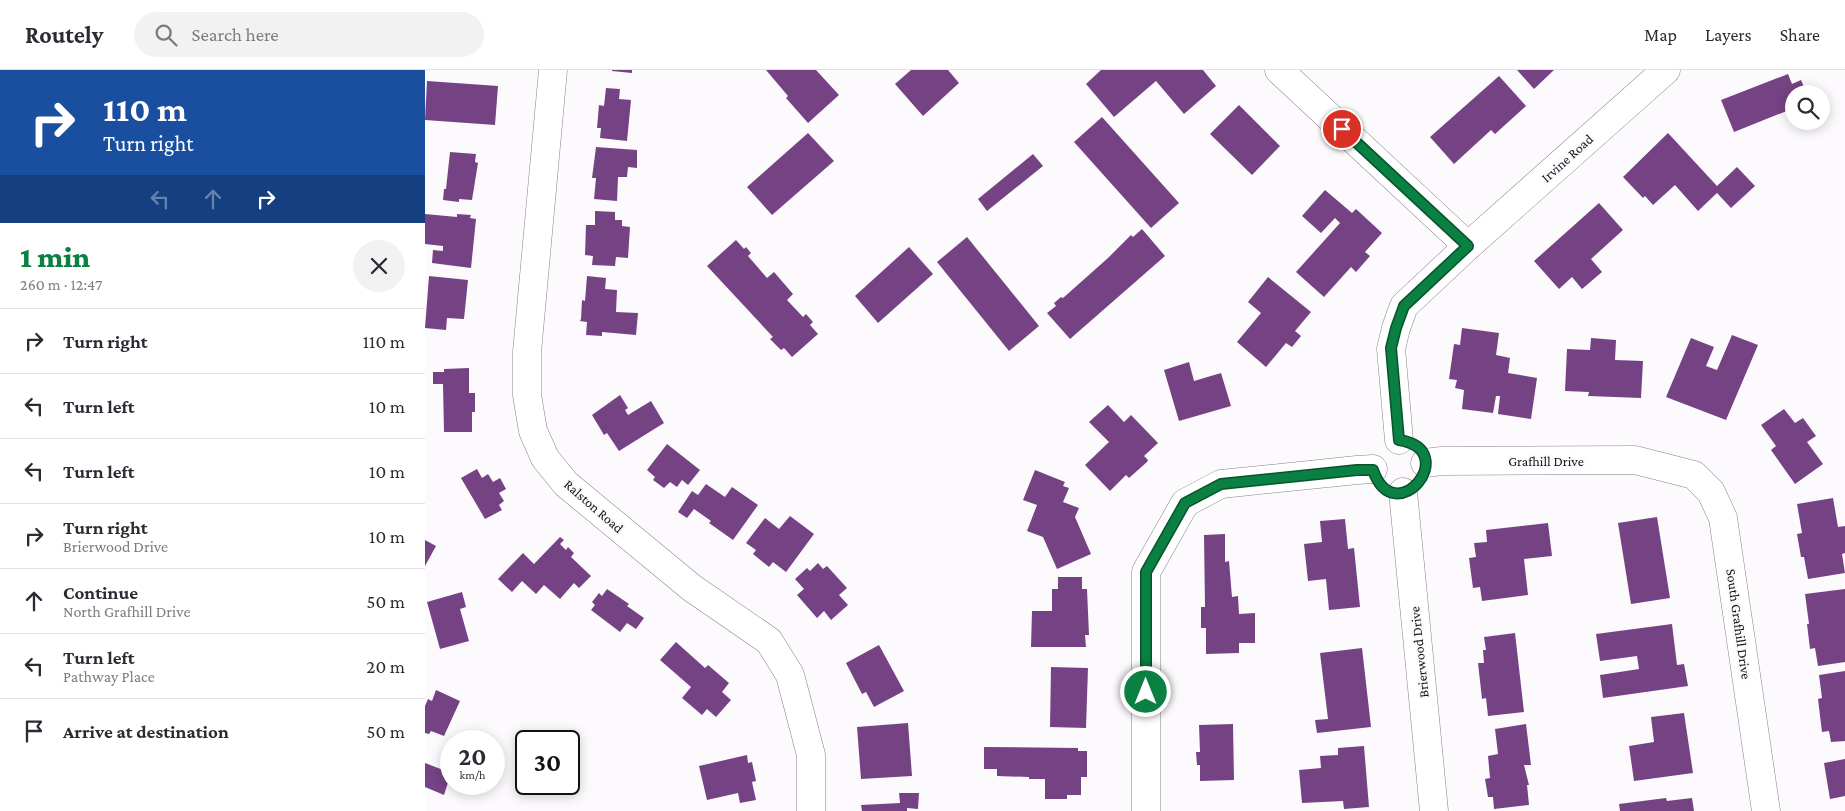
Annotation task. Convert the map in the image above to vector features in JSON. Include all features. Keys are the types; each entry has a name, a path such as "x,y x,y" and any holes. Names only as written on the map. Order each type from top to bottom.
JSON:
{"street":[{"name":"Ralston Road","path":"553,70 527,352 527,395 533,431 545,458 566,484 692,588 769,641 790,675 811,755 811,811"},
{"path":"1279,70 1468,246"},
{"name":"Irvine Road","path":"1399,440 1391,348 1404,306 1468,246 1666,70"},
{"path":"1399,440 1413,444 1419,449 1425,463 1425,471 1417,485 1403,492 1394,492 1380,484 1373,470 1377,453 1383,446 1399,440"},
{"name":"Grafhill Drive","path":"1425,463 1442,461 1635,460 1666,468"},
{"name":"South Grafhill Drive","path":"1666,468 1694,475 1711,492 1723,518 1766,811"},
{"path":"1146,811 1146,572 1185,503 1221,484 1373,470"},
{"name":"Brierwood Drive","path":"1403,492 1434,811"}],"building":[{"path":"632,70 632,73 612,71"},
{"path":"766,70 816,70 839,95 808,123 786,98 788,96"},
{"path":"911,70 948,70 959,83 923,116 895,84"},
{"path":"1101,70 1203,70 1216,86 1184,114 1156,81 1114,117 1086,84"},
{"path":"1517,70 1554,70 1534,89"},
{"path":"1788,74 1792,84 1801,80 1803,85 1785,85 1785,112 1734,132 1721,100"},
{"path":"1499,76 1526,106 1495,134 1491,130 1454,164 1430,137"},
{"path":"427,81 498,86 495,125 425,120"},
{"path":"606,88 620,89 619,99 631,100 627,141 600,138 601,128 597,128 599,105 604,106"},
{"path":"1239,105 1280,146 1252,175 1210,134"},
{"path":"1102,117 1179,203 1151,228 1074,142"},
{"path":"808,133 834,161 772,215 747,187"},
{"path":"1668,133 1717,186 1737,167 1755,186 1731,208 1717,193 1698,211 1675,185 1653,205 1645,196 1643,198 1623,177"},
{"path":"596,147 637,150 637,168 628,167 627,177 618,177 617,201 594,199 596,178 592,178"},
{"path":"450,152 476,154 475,162 478,163 472,200 459,199 459,202 443,200"},
{"path":"1033,154 1043,166 987,211 978,199"},
{"path":"1325,190 1352,213 1356,209 1382,233 1365,252 1370,256 1356,272 1351,267 1324,297 1296,272 1340,223 1335,218 1321,233 1302,216"},
{"path":"1599,203 1623,230 1591,259 1602,272 1582,289 1572,277 1559,289 1534,261"},
{"path":"595,211 615,212 615,220 622,220 622,226 630,227 628,258 616,257 615,266 592,265 593,256 585,255 586,225 595,225"},
{"path":"425,214 457,217 457,214 471,215 470,218 476,219 471,268 432,263 433,250 443,251 443,246 425,244"},
{"path":"1142,229 1165,256 1070,339 1047,313 1056,306 1054,303 1061,297 1063,298 1131,235 1133,237"},
{"path":"967,237 1039,326 1009,351 937,262"},
{"path":"736,240 744,249 746,247 751,253 748,256 767,278 774,272 793,294 787,300 803,317 806,314 813,322 810,325 818,334 792,357 784,348 781,350 770,339 773,337 707,266"},
{"path":"909,247 933,274 878,323 855,296"},
{"path":"429,276 468,280 464,319 447,318 446,330 425,328"},
{"path":"587,276 606,278 605,289 617,290 616,312 638,313 636,335 602,332 602,336 586,335 587,322 580,321 582,300 585,301"},
{"path":"1268,277 1311,312 1295,331 1301,336 1292,347 1286,343 1266,367 1237,342 1261,313 1248,302"},
{"path":"1462,328 1499,333 1496,355 1510,358 1508,373 1537,378 1531,419 1498,414 1500,396 1496,396 1493,413 1462,409 1464,390 1455,388 1457,380 1449,379 1454,344 1460,345"},
{"path":"1732,335 1758,345 1726,420 1666,397 1691,338 1714,347 1706,366 1717,370"},
{"path":"1591,338 1616,340 1615,360 1643,361 1641,398 1588,396 1589,392 1565,391 1567,349 1590,350"},
{"path":"1189,362 1194,381 1221,373 1231,406 1179,421 1164,370"},
{"path":"469,368 469,393 475,393 475,412 472,412 472,432 444,432 443,384 433,384 433,372 444,372 444,369"},
{"path":"620,395 628,408 625,410 628,415 651,401 664,423 619,451 607,433 604,435 592,415"},
{"path":"1108,405 1124,422 1131,415 1158,443 1144,456 1148,460 1147,462 1129,478 1126,475 1110,491 1085,465 1109,442 1089,422"},
{"path":"1784,409 1795,423 1803,418 1816,436 1807,442 1823,464 1795,484 1771,450 1776,446 1761,425"},
{"path":"667,444 700,470 688,485 682,480 677,487 670,482 664,488 653,480 655,477 647,470"},
{"path":"477,469 482,478 488,474 493,482 500,478 506,489 499,493 504,501 499,505 502,510 485,519 461,478"},
{"path":"1035,470 1065,482 1063,486 1069,488 1063,502 1079,508 1075,517 1091,554 1057,569 1043,537 1027,531 1037,505 1023,500"},
{"path":"706,484 725,497 732,487 758,505 733,540 709,523 711,521 694,509 687,518 678,512 692,491 698,495"},
{"path":"1833,498 1838,527 1845,526 1845,553 1842,554 1845,573 1808,579 1804,557 1801,557 1797,534 1802,533 1797,504"},
{"path":"790,516 814,534 786,572 773,562 769,567 753,554 756,550 746,543 765,518 779,529"},
{"path":"1657,517 1670,598 1631,604 1618,523"},
{"path":"1345,519 1348,549 1354,548 1360,607 1329,610 1326,579 1308,581 1304,544 1322,542 1320,521"},
{"path":"1548,523 1552,556 1524,559 1528,595 1482,601 1480,587 1473,588 1469,558 1476,557 1474,543 1487,542 1486,530"},
{"path":"1225,534 1225,562 1229,561 1232,597 1238,596 1239,614 1255,613 1255,643 1239,643 1239,653 1206,654 1206,628 1201,628 1201,607 1205,607 1204,535"},
{"path":"560,537 564,540 560,544 566,550 568,547 574,553 571,557 591,576 579,588 574,583 560,599 544,585 536,594 522,581 512,592 498,579 523,553 534,564"},
{"path":"425,540 436,546 425,566"},
{"path":"818,563 823,569 827,566 847,588 839,595 848,605 831,620 824,611 817,618 797,595 804,589 795,579 807,568 810,571"},
{"path":"1058,577 1082,577 1082,589 1087,589 1089,635 1085,635 1086,647 1031,647 1032,611 1052,611 1052,589 1058,589"},
{"path":"607,589 629,604 627,606 644,618 636,629 627,623 620,632 591,610 595,605 592,602 599,593 602,596"},
{"path":"1845,589 1845,662 1818,666 1815,648 1810,649 1805,594"},
{"path":"462,592 466,607 460,609 469,641 440,649 427,602"},
{"path":"1672,624 1677,665 1684,664 1688,686 1603,698 1600,675 1639,669 1637,656 1600,661 1596,634"},
{"path":"1515,633 1524,712 1488,716 1486,698 1482,699 1478,663 1484,663 1483,650 1486,650 1484,637"},
{"path":"676,642 705,668 708,665 729,683 722,692 731,700 716,717 707,709 702,715 682,698 691,687 660,660"},
{"path":"879,645 904,691 874,707 866,692 862,694 846,663"},
{"path":"1362,648 1371,727 1317,733 1315,720 1328,719 1320,653"},
{"path":"1051,667 1088,668 1086,728 1050,727"},
{"path":"1845,671 1845,741 1831,742 1829,731 1822,732 1818,699 1822,698 1819,675"},
{"path":"436,690 460,701 447,730 440,730 440,734 431,731 429,734 425,733 425,706 428,699 432,701"},
{"path":"1684,713 1693,773 1634,781 1629,746 1654,742 1651,717"},
{"path":"908,723 912,776 861,779 857,727"},
{"path":"1233,724 1234,780 1200,781 1200,765 1197,765 1196,752 1200,752 1199,725"},
{"path":"1526,724 1531,765 1524,765 1529,785 1527,785 1529,805 1494,809 1493,797 1488,797 1485,779 1490,778 1488,756 1498,754 1495,729"},
{"path":"1364,746 1369,807 1344,809 1343,801 1302,803 1299,770 1321,768 1320,756 1338,755 1338,748"},
{"path":"984,747 1078,748 1078,751 1087,751 1087,777 1081,777 1081,795 1067,795 1067,799 1045,799 1045,779 997,776 997,769 984,769"},
{"path":"747,755 748,763 752,762 756,781 752,782 756,800 740,803 738,793 707,800 699,766"},
{"path":"1845,759 1845,796 1830,799 1824,763"},
{"path":"425,763 440,769 440,793 425,787"},
{"path":"899,793 919,793 918,809 907,808 907,811 862,811 861,805 900,803"},
{"path":"1666,798 1667,801 1692,798 1694,811 1620,811 1619,804"}],"route":[{"path":"1146,692 1146,572 1185,503 1221,484 1357,470 1373,470 1380,484 1394,492 1403,492 1417,485 1425,471 1425,463 1419,449 1413,444 1399,440 1391,348 1404,306 1468,246 1342,129"}]}
